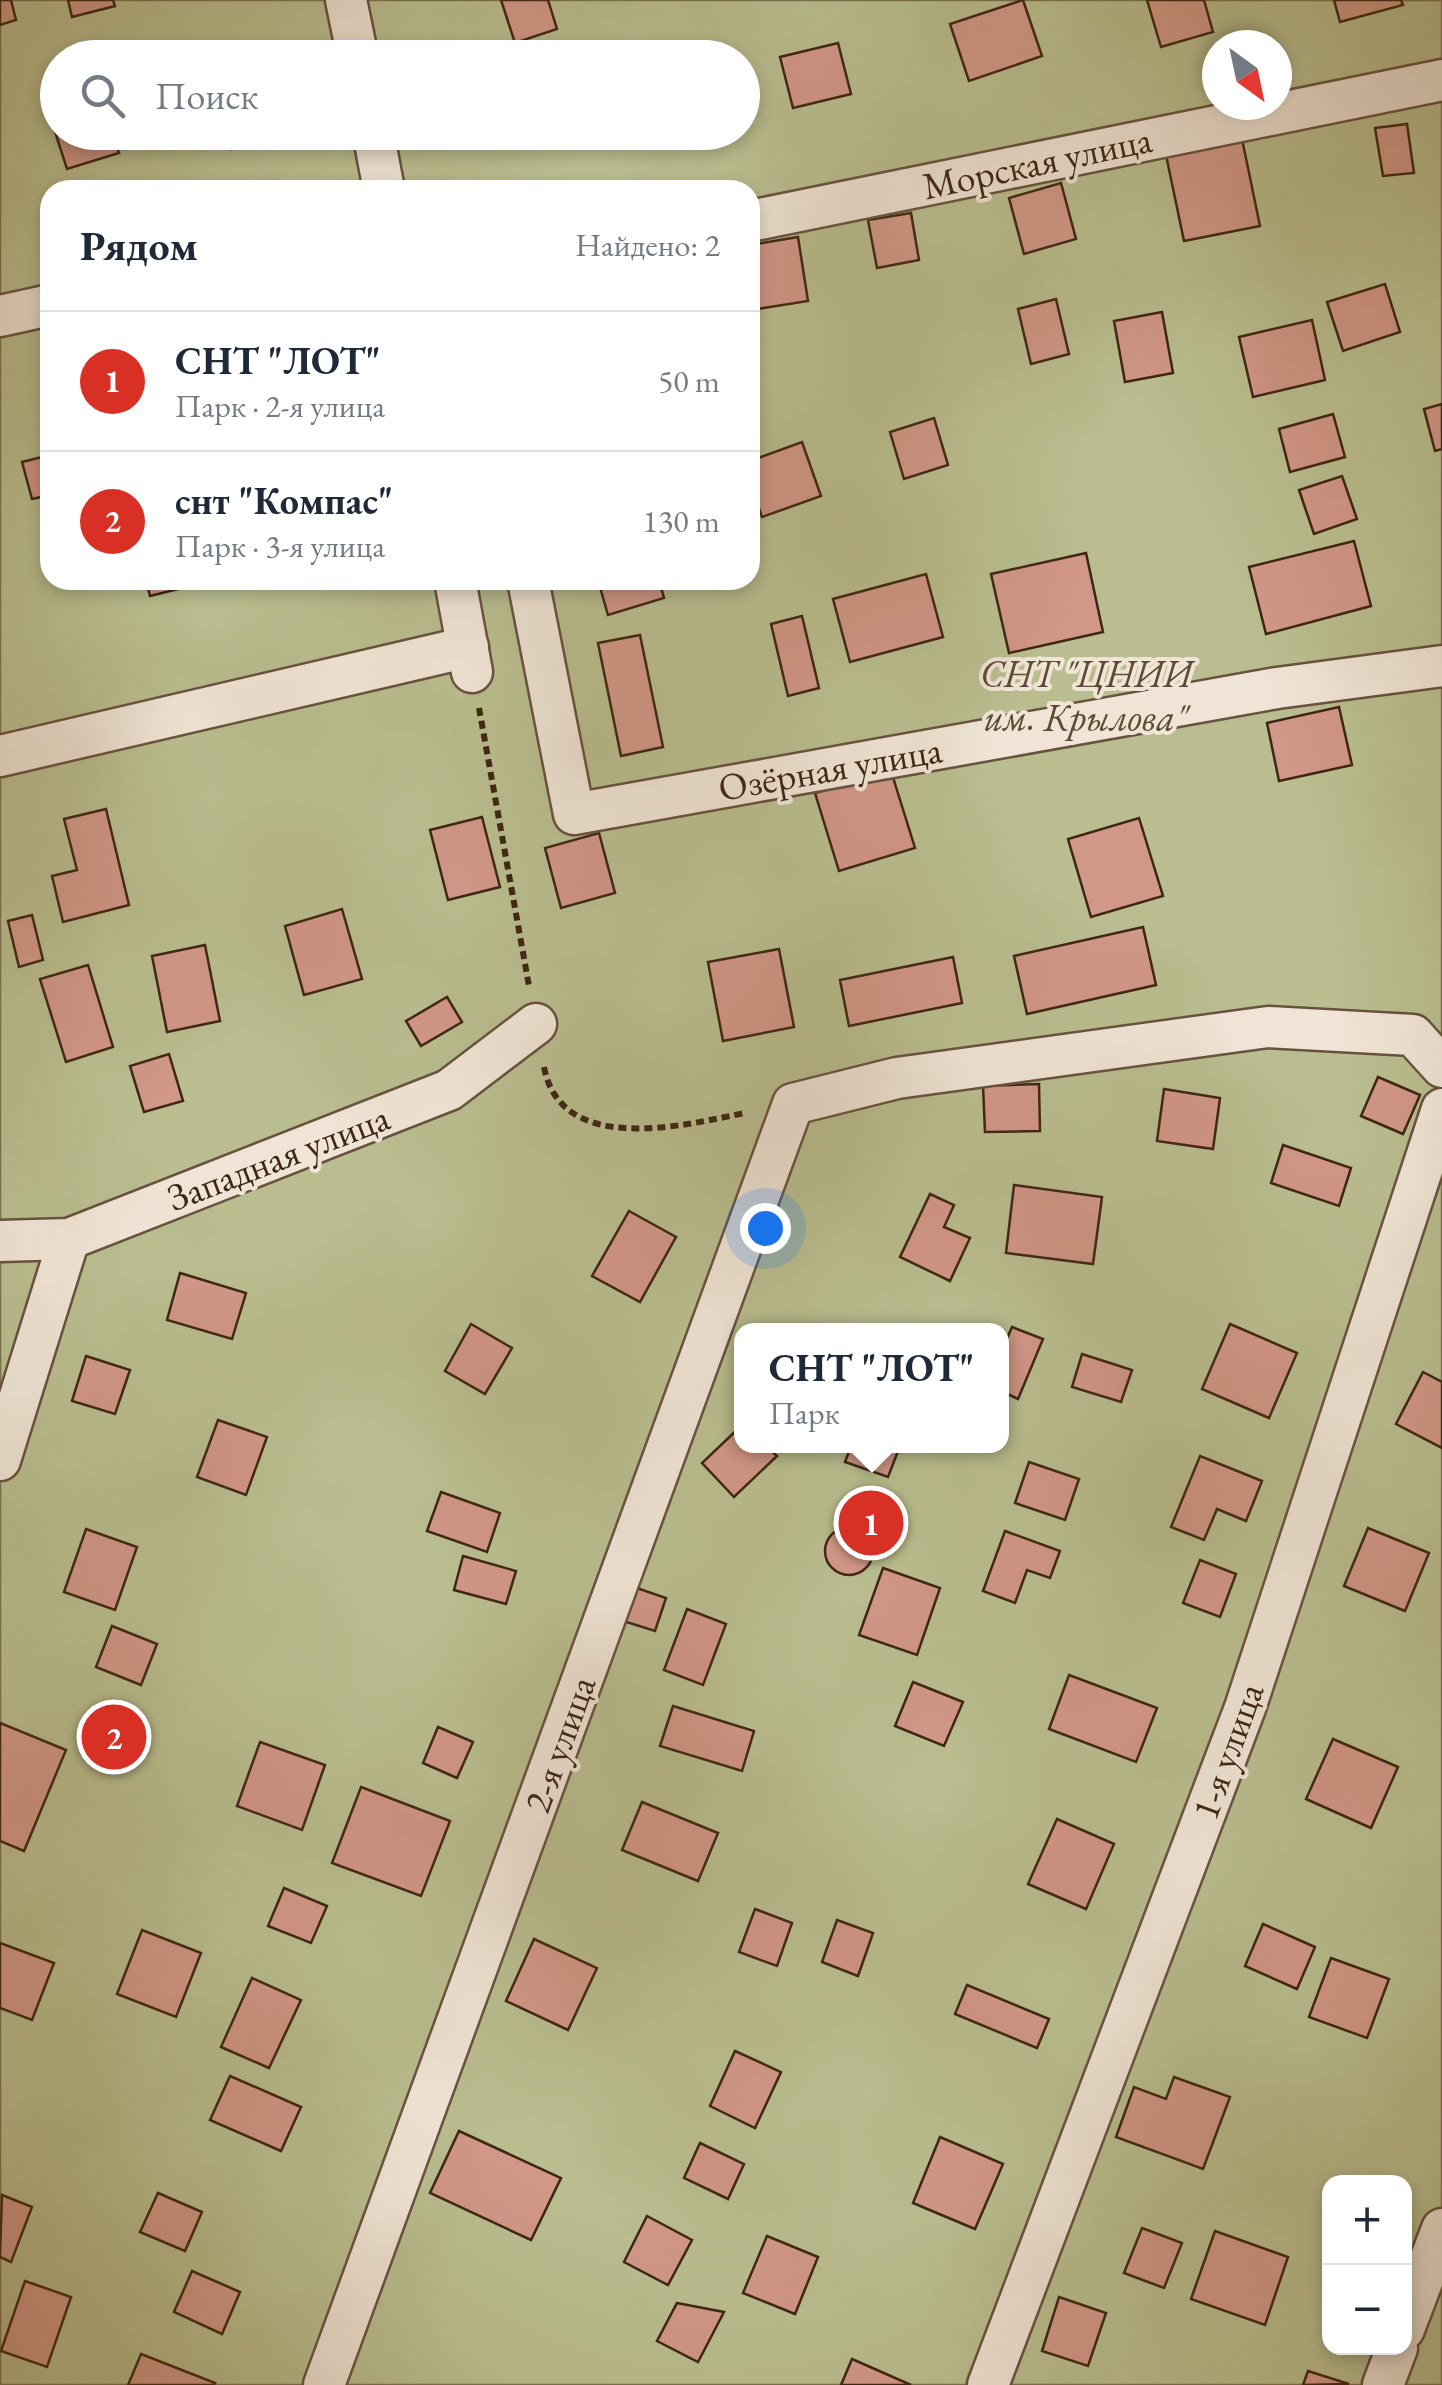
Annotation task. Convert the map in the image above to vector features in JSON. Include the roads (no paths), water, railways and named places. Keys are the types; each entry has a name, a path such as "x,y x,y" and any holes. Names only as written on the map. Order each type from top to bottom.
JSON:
{"street":[{"path":"346,0 354,40"},
{"name":"Морская улица","path":"760,219 1442,80"},
{"path":"376,150 382,180"},
{"path":"0,316 40,308"},
{"path":"0,756 470,660 457,590"},
{"name":"Озёрная улица","path":"530,590 574,814 1277,688 1442,666"},
{"name":"Западная улица","path":"0,1242 70,1238 449,1090 536,1024"},
{"name":"2-я улица","path":"324,2385 793,1104 897,1078 1268,1027 1413,1035 1442,1067"},
{"name":"1-я улица","path":"988,2385 1245,1708 1442,1109"},
{"path":"0,1460 70,1238"},
{"path":"1412,2308 1442,2229"},
{"path":"1383,2385 1395,2355"}],"place":[{"name":"СНТ \"ЛОТ\"","path":"871,1523"},
{"name":"снт \"Компас\"","path":"114,1737"}],"park label":[{"name":"СНТ \"ЦНИИ им. Крылова\"","path":"1086,694"}]}
